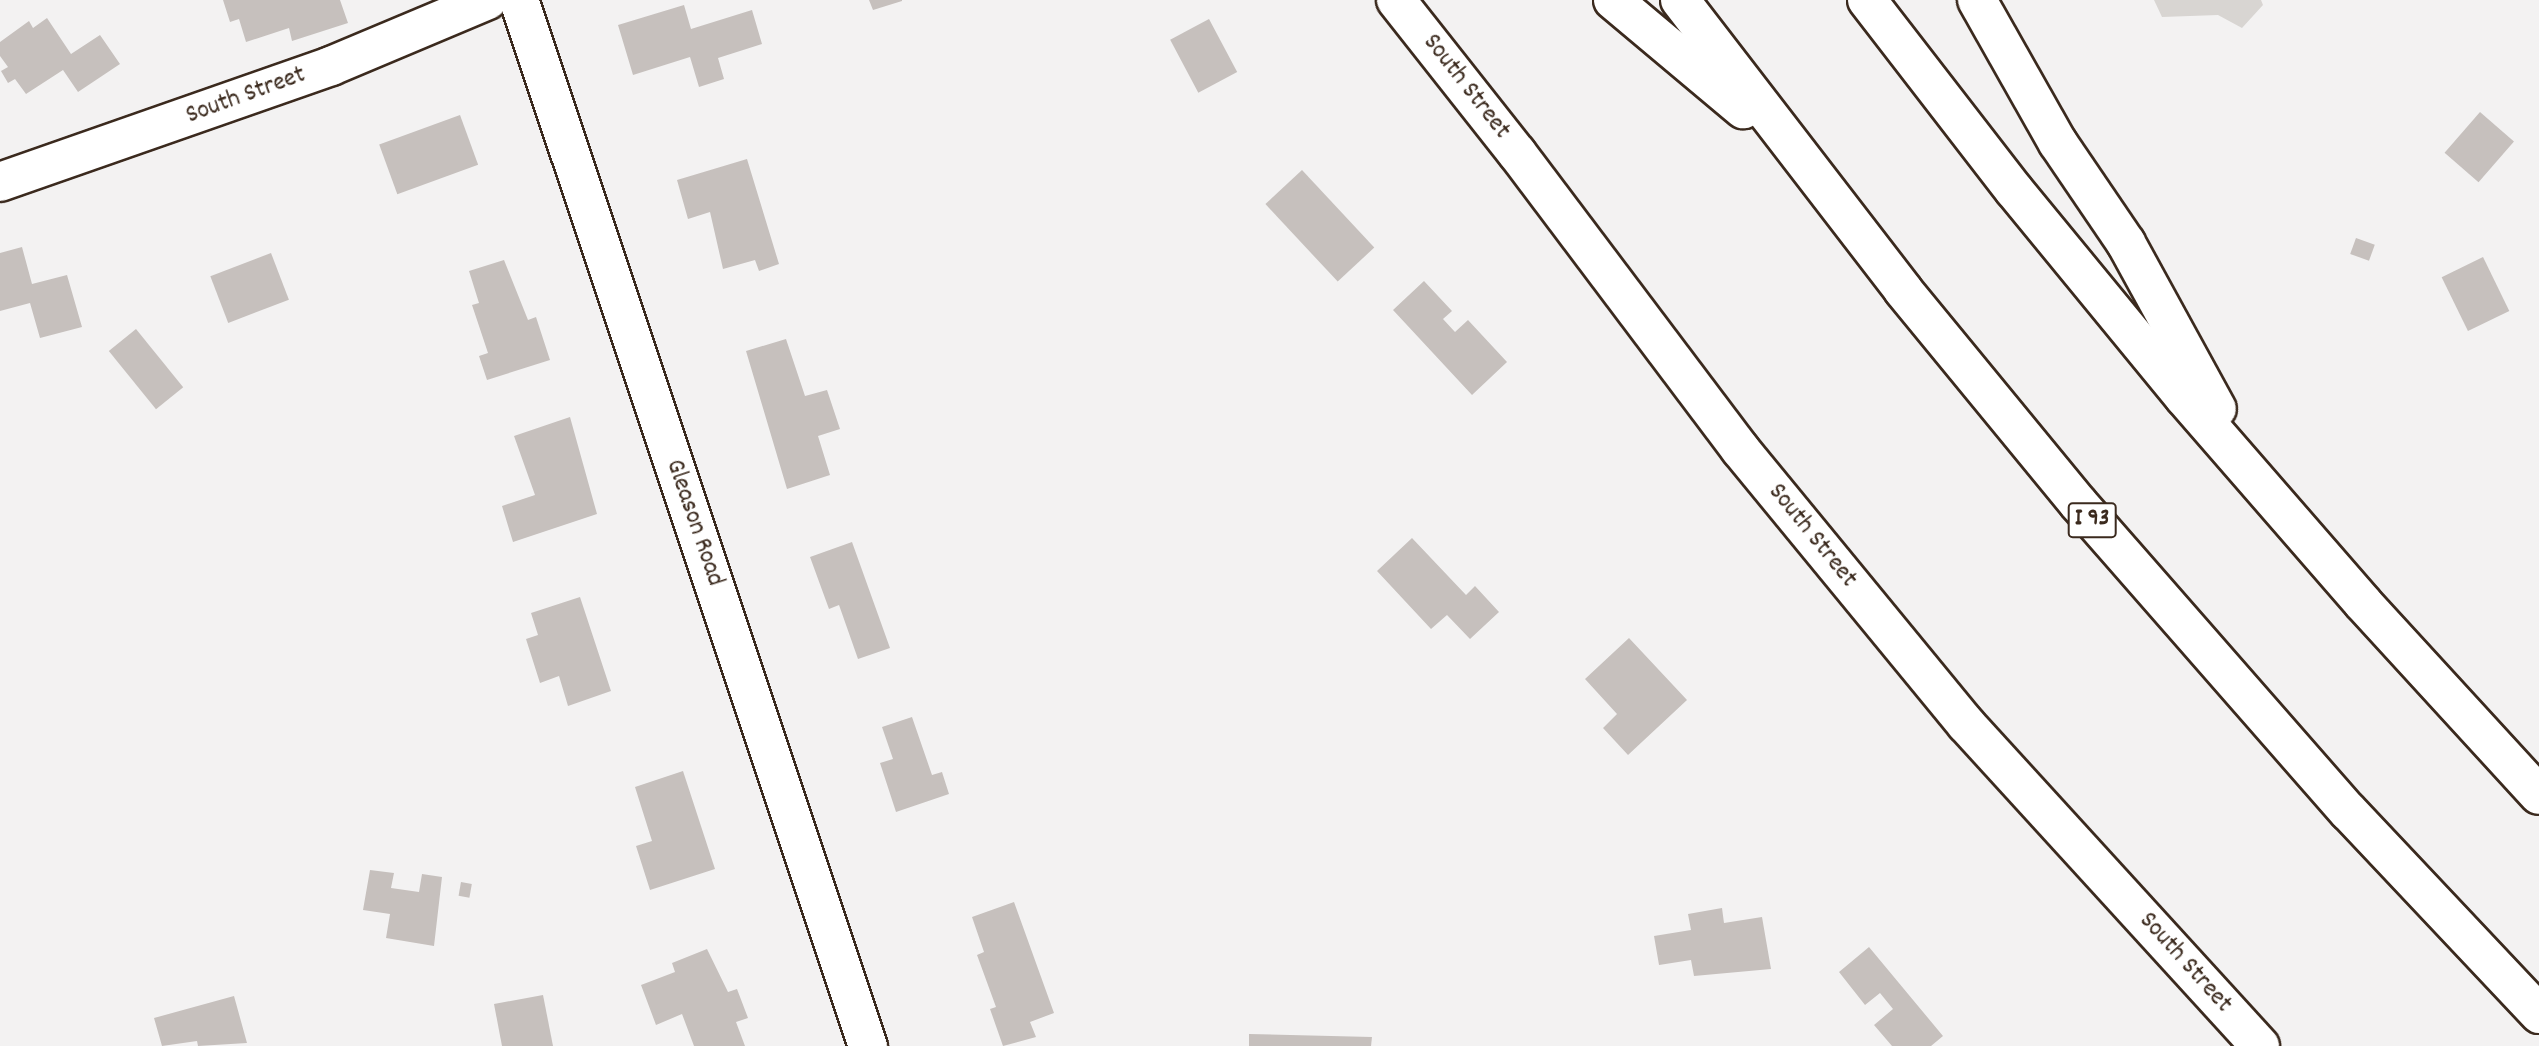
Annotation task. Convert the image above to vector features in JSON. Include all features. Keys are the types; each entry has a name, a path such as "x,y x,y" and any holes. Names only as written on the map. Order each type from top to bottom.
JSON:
{"main road":[{"name":"South Street","path":"0,182 331,66 488,0"},
{"name":"Gleason Road","path":"519,0 868,1046"},
{"name":"South Street","path":"1396,0 1517,153 1740,449 1948,703 2260,1046"},
{"path":"1613,0 1796,154"},
{"name":"I 93","path":"1680,0 1796,154 1981,386 2158,597 2348,811 2539,1014"},
{"path":"1867,0 2089,283 2255,479 2539,795"},
{"path":"1978,0 2058,143 2126,243 2255,479"}],"shaded area":[{"path":"2154,0 2261,0 2263,5 2242,28 2218,15 2162,17"}],"building":[{"path":"223,0 340,0 348,23 292,41 289,28 246,42 239,19 230,22"},
{"path":"869,0 902,0 902,1 873,10"},
{"path":"684,5 691,29 752,10 762,44 718,58 724,79 699,87 690,57 633,75 618,25"},
{"path":"47,18 71,54 100,35 120,64 78,92 63,70 26,94 15,79 8,83 1,71 8,67 0,56 0,42 29,21 33,28"},
{"path":"1209,19 1237,72 1198,93 1170,40"},
{"path":"2480,112 2514,142 2479,182 2445,153"},
{"path":"460,115 478,165 397,194 379,144"},
{"path":"747,159 779,264 759,271 755,260 723,269 710,212 688,219 677,180"},
{"path":"1302,170 1374,248 1338,282 1265,204"},
{"path":"2356,238 2375,245 2369,261 2350,254"},
{"path":"22,247 32,284 67,275 82,327 40,338 30,303 0,311 0,253"},
{"path":"271,253 289,300 228,323 210,276"},
{"path":"2483,257 2509,311 2468,331 2442,277"},
{"path":"504,260 528,320 536,317 550,360 487,380 479,356 488,353 472,305 479,303 469,271"},
{"path":"1424,281 1452,311 1443,319 1455,332 1468,320 1507,362 1472,395 1393,310"},
{"path":"136,329 183,387 156,409 109,351"},
{"path":"786,339 805,396 827,390 840,429 818,436 830,475 787,489 746,351"},
{"path":"570,417 597,514 513,542 502,506 535,495 514,436"},
{"path":"1412,538 1466,595 1475,586 1499,612 1470,639 1447,615 1431,629 1377,571"},
{"path":"852,542 890,648 858,659 839,605 829,609 810,557"},
{"path":"580,597 611,691 568,706 559,676 540,683 526,639 538,635 531,613"},
{"path":"1629,638 1687,700 1628,755 1603,728 1617,714 1585,679"},
{"path":"912,717 932,775 942,772 949,794 896,812 880,763 893,759 882,727"},
{"path":"683,771 715,869 650,890 636,846 652,841 635,787"},
{"path":"370,870 394,873 391,888 419,892 422,874 442,877 434,946 386,938 390,914 363,910"},
{"path":"461,882 472,884 469,898 459,896"},
{"path":"1014,902 1054,1013 1030,1022 1036,1037 1003,1046 990,1009 996,1007 977,955 984,952 972,917"},
{"path":"1722,908 1724,923 1762,917 1771,969 1694,976 1691,960 1659,965 1654,936 1691,930 1688,914"},
{"path":"1869,947 1943,1036 1931,1046 1892,1046 1874,1025 1893,1009 1880,993 1865,1005 1839,972"},
{"path":"707,949 728,992 737,989 748,1018 736,1022 745,1046 694,1046 682,1014 656,1025 641,985 675,972 672,963"},
{"path":"543,995 553,1046 502,1046 494,1004"},
{"path":"234,996 247,1043 198,1046 197,1041 162,1046 154,1018"},
{"path":"1249,1034 1372,1037 1371,1046 1249,1046"}]}
